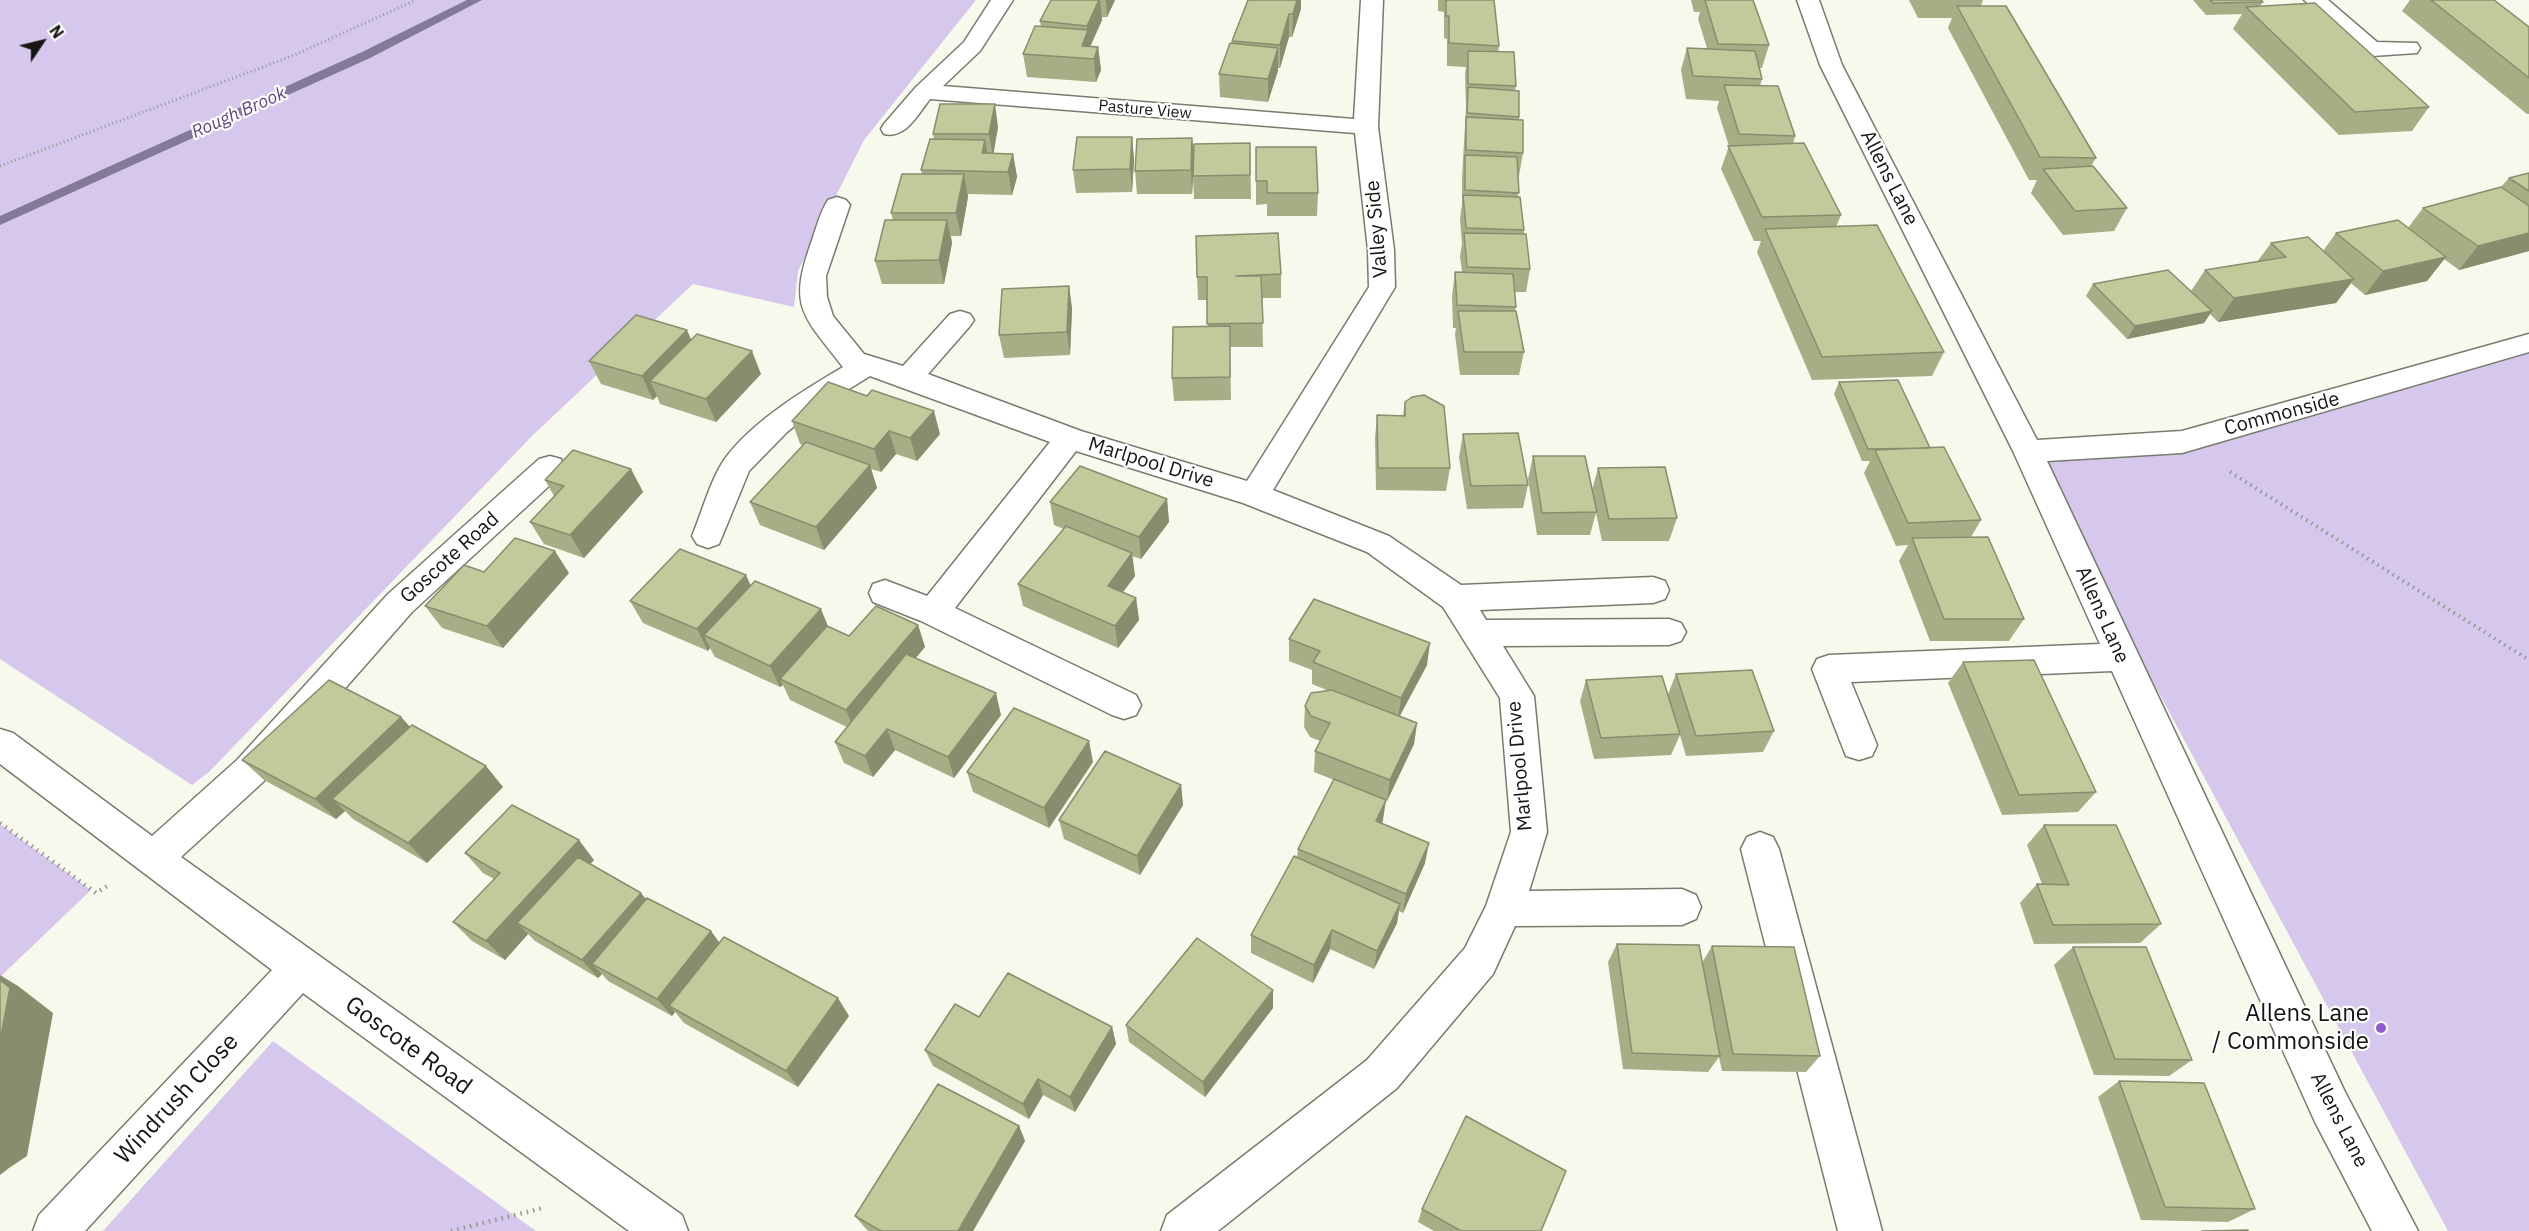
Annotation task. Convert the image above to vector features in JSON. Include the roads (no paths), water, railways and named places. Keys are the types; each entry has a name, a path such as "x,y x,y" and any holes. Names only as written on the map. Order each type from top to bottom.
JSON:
{"street":[{"path":"893,129 924,92 972,46 1002,0"},
{"name":"Valley Side","path":"1254,495 1382,287 1381,250 1366,127 1372,0"},
{"name":"Allens Lane","path":"1808,0 1832,65 2028,451 2330,1107 2396,1231"},
{"path":"2316,0 2372,49 2409,48"},
{"name":"Pasture View","path":"924,92 1366,127"},
{"path":"708,536 736,466 777,425 860,363 820,318 813,297 813,276 837,205"},
{"path":"909,378 960,320"},
{"name":"Commonside","path":"2028,451 2182,442 2529,343"},
{"name":"Marlpool Drive","path":"860,363 909,378 1070,438 1254,495 1378,544 1455,598 1475,633 1517,696 1530,832 1504,909 1479,961 1382,1074 1183,1231"},
{"name":"Marlpool Drive","path":"933,612 1070,438"},
{"name":"Goscote Road","path":"153,858 250,771 400,603 550,467"},
{"path":"1455,598 1653,590"},
{"path":"885,593 933,612 1124,705"},
{"path":"1475,633 1669,632"},
{"path":"1859,746 1829,669 2121,657"},
{"name":"Goscote Road","path":"0,744 300,968 666,1231"},
{"path":"1760,849 1860,1231"},
{"path":"1504,909 1682,907"},
{"name":"Windrush Close","path":"55,1231 300,968"}],"waterway":[{"name":"Rough Brook","path":"0,221 366,55 476,0"}],"place":[{"name":"Allens Lane / Commonside","path":"2381,1028"}]}
